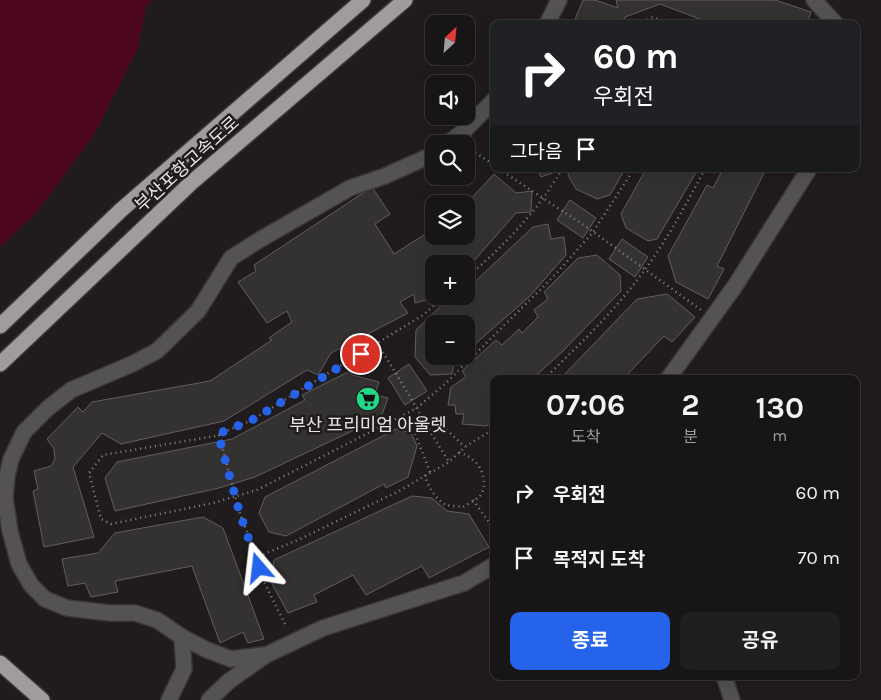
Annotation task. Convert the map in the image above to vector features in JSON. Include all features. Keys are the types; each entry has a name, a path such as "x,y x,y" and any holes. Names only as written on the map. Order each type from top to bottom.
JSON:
{"highway":[{"name":"부산포항고속도로","path":"0,326 121,210 363,0"},
{"name":"부산포항고속도로","path":"0,364 191,183 405,0"},
{"path":"0,663 42,700"}],"street":[{"path":"549,20 559,0"},
{"path":"814,0 832,20"},
{"path":"458,135 490,104"},
{"path":"266,655 231,659 182,638 157,620 135,613 66,608 46,599 31,585 19,564 10,532 5,498 11,459 24,432 47,409 71,390 132,364 157,351 198,311 231,258 350,188 384,176 425,158"},
{"path":"671,375 735,286 807,172"},
{"path":"209,700 229,681 266,655 324,628 464,583 490,567"},
{"path":"169,700 184,669 182,638"},
{"path":"725,680 732,700"}],"path":[{"path":"647,20 653,17 660,20"},
{"path":"475,152 490,162"},
{"path":"504,172 593,232 712,318"},
{"path":"475,269 512,234 543,198 560,172"},
{"path":"435,305 423,315 377,344 252,420 218,434 103,455 89,473 101,519 111,524 213,503 257,490 418,408 504,327 593,232 632,172"},
{"path":"548,375 624,297 645,270 703,172"},
{"path":"377,344 450,462"},
{"path":"430,472 414,431 425,422 434,418 464,446"},
{"path":"257,557 300,539 399,491 424,475 450,462 464,446 490,430"},
{"path":"218,434 240,514 257,557 262,578 285,624"},
{"path":"424,475 437,497 446,504 463,507 480,496 485,485 483,474 474,460 459,452"},
{"path":"473,500 490,523"}],"shaded area":[{"path":"0,0 153,0 147,4 137,50 93,137 36,213 0,247"}],"building":[{"path":"583,0 595,0 618,8 616,0 775,0 811,12 808,20 702,20 660,4 625,17 624,20 575,20"},
{"path":"538,172 555,172 541,177"},
{"path":"570,172 623,172 610,195 597,199 576,189 568,175"},
{"path":"644,172 696,172 657,239 648,241 626,228 621,214"},
{"path":"721,172 764,172 717,266 724,269 708,299 676,282 668,256 707,185 713,188"},
{"path":"494,174 516,193 532,191 531,212 516,213 475,260 475,255 425,255 425,300 415,303 414,294 400,302 408,313 331,353 318,375 307,370 224,421 121,444 102,433 73,467 94,537 44,547 33,491 38,489 34,471 51,466 55,459 54,449 47,439 78,407 83,412 92,402 210,381 272,340 269,338 292,322 287,311 267,323 238,282 256,271 254,265 372,187 390,214 375,224 394,254 425,234 425,245 475,245 474,195"},
{"path":"570,200 596,218 583,238 557,220"},
{"path":"548,224 551,239 564,237 566,255 529,297 475,344 475,315 431,315 442,305 475,305 475,282 533,227"},
{"path":"622,239 648,257 635,277 609,259"},
{"path":"597,255 620,275 621,291 562,352 536,375 490,375 490,423 486,426 462,424 464,414 456,414 455,405 448,405 451,387 466,377 462,371 469,365 475,365 475,359 496,340 502,345 519,329 522,333 538,317 534,310 548,299 544,292 578,258"},
{"path":"667,294 695,317 672,342 664,336 627,375 564,375 637,299"},
{"path":"425,321 425,365 454,365 452,374 430,375 415,357 416,330"},
{"path":"409,364 427,391 405,405 388,378"},
{"path":"350,371 352,375 379,382 375,395 388,398 379,423 369,423 255,477 219,488 115,511 105,478 117,462 232,439 305,400 302,395"},
{"path":"396,429 411,433 417,446 408,477 386,488 384,484 286,536 269,532 259,513 265,497"},
{"path":"412,496 432,498 447,511 469,514 489,547 429,578 422,566 366,595 353,575 314,595 317,602 288,613 271,582 274,560"},
{"path":"203,517 223,528 264,639 248,643 243,632 220,643 192,566 115,581 118,592 91,597 85,583 68,586 62,559 98,553 115,533"}],"place":[{"name":"부산 프리미엄 아울렛","path":"368,399"}],"route":[{"path":"259,568 257,557 240,514 218,434 252,420 361,354"}]}
